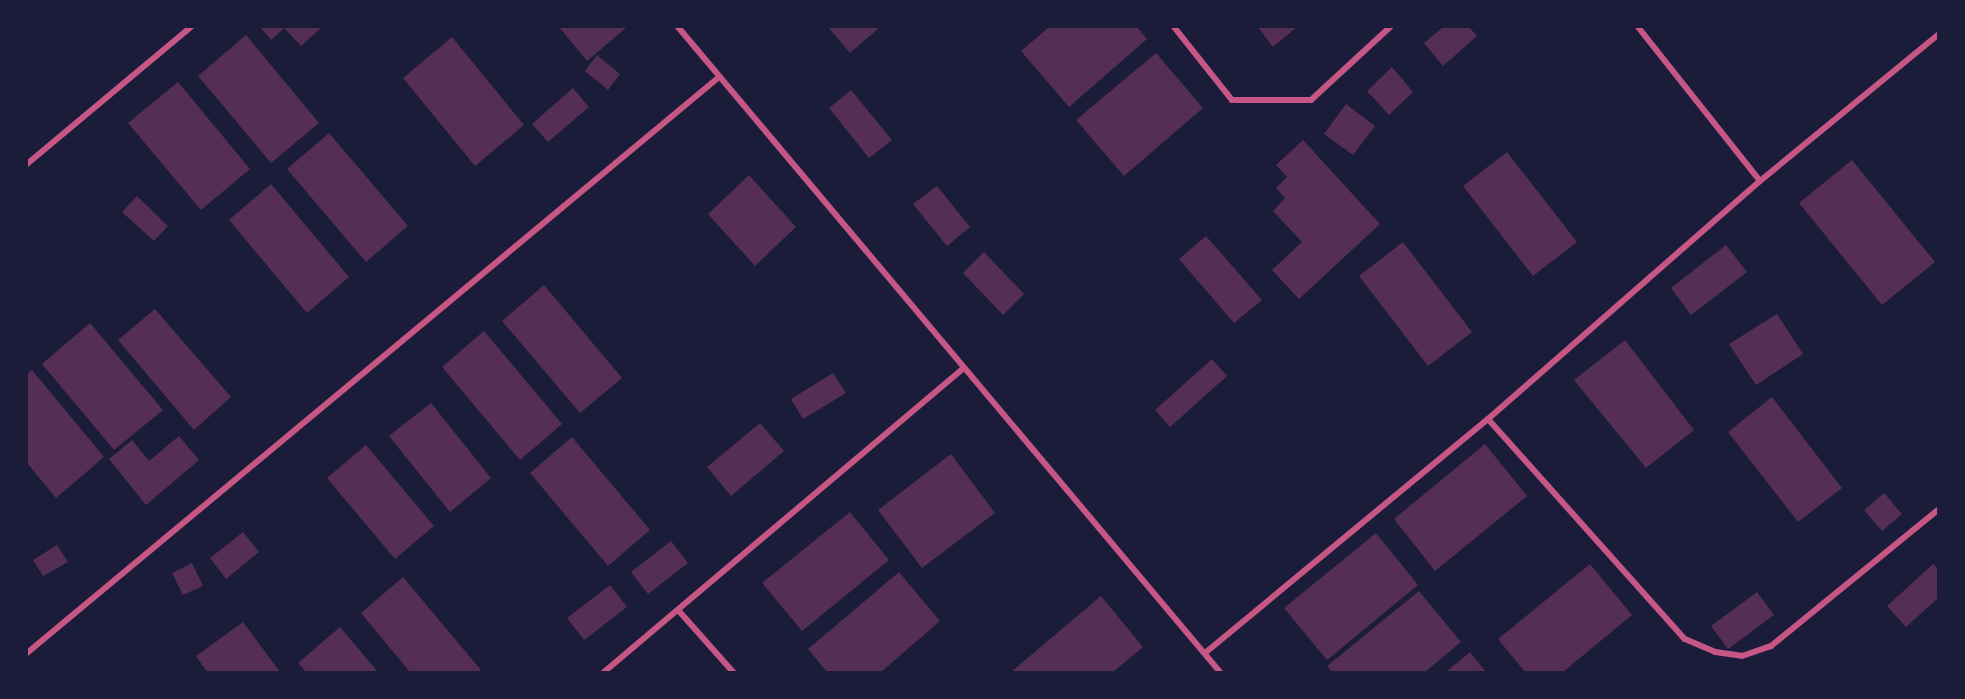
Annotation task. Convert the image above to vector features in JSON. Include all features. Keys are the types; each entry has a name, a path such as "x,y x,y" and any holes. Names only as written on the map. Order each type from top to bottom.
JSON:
{"street":[{"path":"678,27 1220,672"},
{"path":"1174,27 1232,100 1311,100 1390,27"},
{"path":"1638,27 1760,181"},
{"path":"27,164 189,28"},
{"path":"1205,653 1488,419 1760,181 1938,35"},
{"path":"27,653 719,77"},
{"path":"604,672 964,368"},
{"path":"1488,419 1685,639 1715,652 1742,656 1771,646 1938,510"},
{"path":"678,610 733,672"}],"building":[{"path":"260,27 322,27 301,46 284,28 271,40"},
{"path":"559,27 627,27 587,61"},
{"path":"828,27 880,27 850,53"},
{"path":"1049,27 1137,27 1147,39 1069,107 1021,51"},
{"path":"1258,27 1297,27 1273,47"},
{"path":"1443,27 1469,27 1477,36 1443,66 1424,43"},
{"path":"246,35 319,123 271,163 198,76"},
{"path":"452,37 524,125 475,166 403,78"},
{"path":"1156,53 1203,108 1124,176 1076,120"},
{"path":"597,55 620,74 608,90 585,71"},
{"path":"1392,67 1413,92 1389,115 1367,91"},
{"path":"178,82 250,169 201,210 128,123"},
{"path":"573,88 589,107 548,142 532,124"},
{"path":"851,90 892,140 869,158 829,108"},
{"path":"1346,104 1375,126 1353,155 1324,134"},
{"path":"329,133 408,226 366,262 287,169"},
{"path":"1303,140 1380,224 1299,299 1272,270 1302,242 1273,211 1285,198 1276,188 1287,177 1276,165"},
{"path":"1507,152 1577,242 1533,276 1463,186"},
{"path":"1852,160 1935,262 1882,305 1799,203"},
{"path":"749,175 796,227 755,266 708,214"},
{"path":"271,184 349,277 307,313 229,220"},
{"path":"937,186 970,227 947,246 913,204"},
{"path":"137,196 168,226 154,241 122,212"},
{"path":"1206,236 1262,300 1234,323 1179,259"},
{"path":"1403,242 1472,332 1428,366 1359,276"},
{"path":"1726,245 1747,272 1691,315 1671,288"},
{"path":"984,252 1024,294 1003,315 963,273"},
{"path":"544,285 622,378 580,413 502,321"},
{"path":"155,309 231,397 194,430 118,340"},
{"path":"1777,314 1803,354 1756,385 1729,344"},
{"path":"90,323 163,410 114,450 42,364"},
{"path":"484,331 562,424 520,460 442,367"},
{"path":"1625,340 1694,430 1646,468 1574,380"},
{"path":"1212,359 1227,376 1170,427 1155,410"},
{"path":"32,370 104,457 56,498 27,463 27,374"},
{"path":"833,373 846,393 803,419 791,399"},
{"path":"1772,397 1842,488 1798,522 1728,432"},
{"path":"431,403 491,478 450,512 389,436"},
{"path":"760,423 784,451 731,496 707,467"},
{"path":"179,436 199,460 146,505 109,459 132,440 149,461"},
{"path":"572,437 650,530 608,566 530,473"},
{"path":"1485,444 1527,496 1435,571 1394,519"},
{"path":"366,445 434,526 395,559 327,478"},
{"path":"951,454 995,513 922,568 878,510"},
{"path":"1884,493 1902,514 1882,531 1864,510"},
{"path":"850,512 889,560 802,631 762,583"},
{"path":"243,532 259,552 226,579 210,558"},
{"path":"1376,533 1418,585 1327,660 1284,608"},
{"path":"671,541 688,563 648,594 631,572"},
{"path":"57,545 68,562 43,576 33,560"},
{"path":"192,563 203,586 183,595 172,573"},
{"path":"1590,564 1632,615 1563,672 1525,672 1498,639"},
{"path":"1933,564 1938,569 1938,598 1906,627 1887,606"},
{"path":"899,572 940,621 881,672 827,672 808,649"},
{"path":"403,577 481,670 479,672 410,672 361,613"},
{"path":"610,585 627,607 584,640 567,618"},
{"path":"1419,591 1461,642 1425,672 1332,672 1327,666"},
{"path":"1757,592 1774,615 1728,649 1711,626"},
{"path":"1101,596 1143,647 1113,672 1011,672"},
{"path":"243,622 280,672 207,672 196,656"},
{"path":"340,627 378,672 306,672 298,663"},
{"path":"1470,652 1486,672 1446,672"}]}
